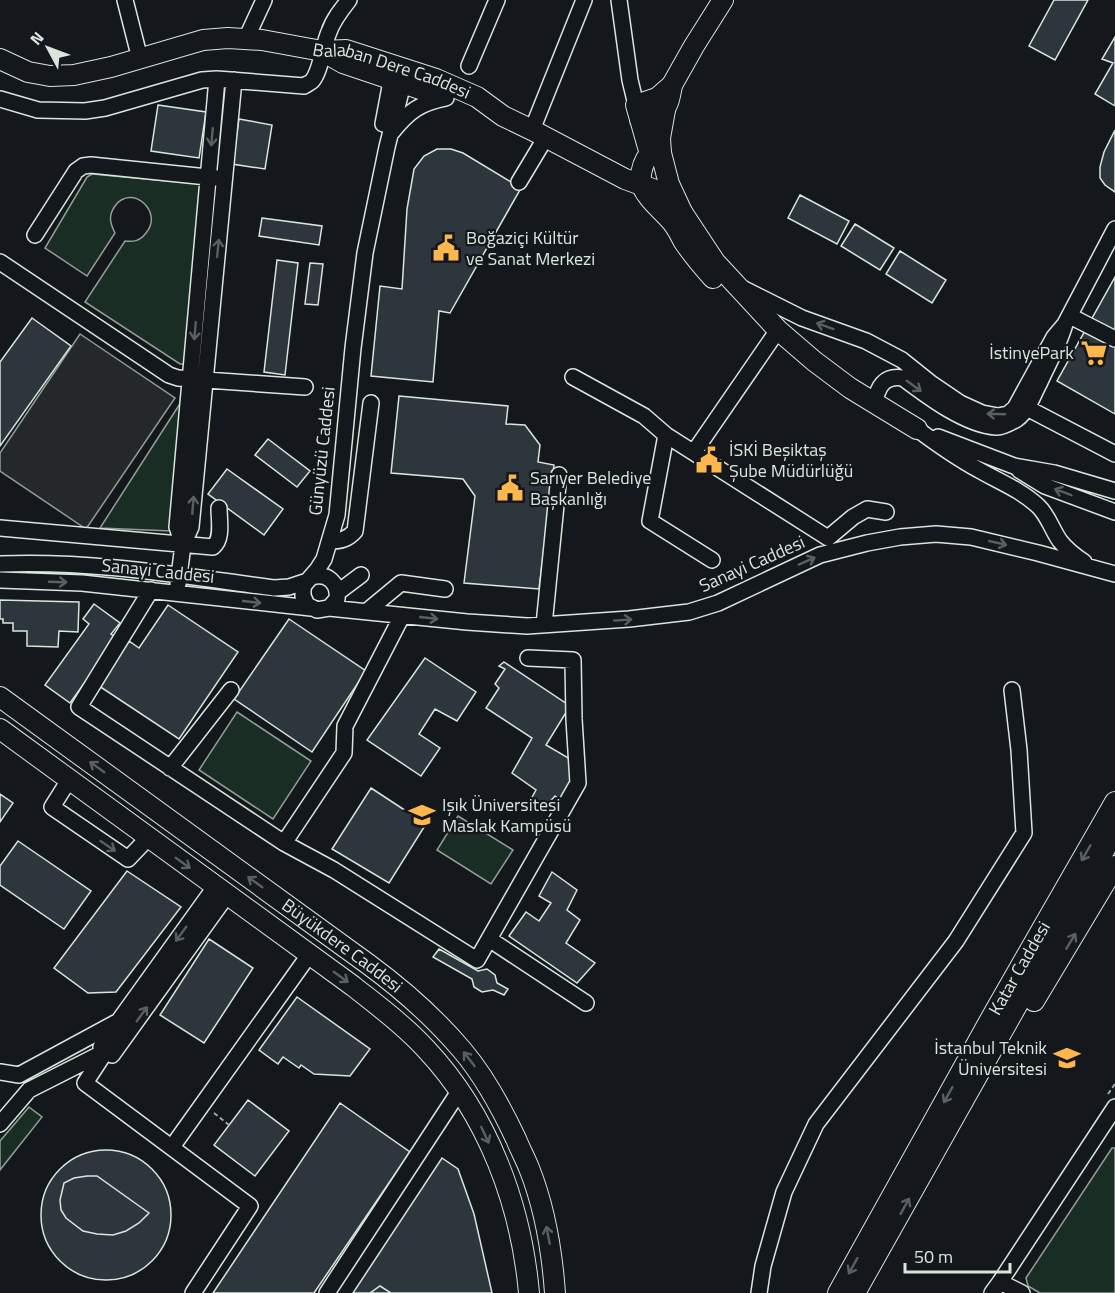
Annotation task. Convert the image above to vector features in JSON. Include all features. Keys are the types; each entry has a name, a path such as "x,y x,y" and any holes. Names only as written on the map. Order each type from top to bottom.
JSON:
{"main road":[{"path":"658,158 665,110 672,85 723,0"},
{"name":"Balaban Dere Caddesi","path":"0,59 27,72 50,76 74,75 204,40 228,38 262,40 322,51 346,50 472,109 504,116"},
{"name":"Balaban Dere Caddesi","path":"399,74 436,79 477,97 504,116 642,186 658,191 682,212"},
{"path":"638,112 672,85"},
{"path":"638,112 653,118 665,110"},
{"path":"638,112 682,212 715,262 778,330 814,361 850,388 917,429"},
{"path":"658,158 644,161 642,186 674,224 702,266 727,293 757,321 778,330"},
{"name":"Büyükdere Caddesi","path":"0,697 372,967 443,1028 481,1074 494,1095 528,1166 544,1214 551,1250 555,1293"},
{"name":"Büyükdere Caddesi","path":"0,729 353,986 409,1031 460,1090 483,1129 507,1186 518,1222 524,1248 529,1293"},
{"name":"Katar Caddesi","path":"838,1293 1115,802"},
{"path":"855,1293 1115,831"},
{"path":"988,1056 1038,996 1115,866"}],"street":[{"path":"125,0 140,59"},
{"path":"246,39 264,0"},
{"path":"0,99 38,110 85,111 105,108 202,80 234,80 304,86 312,80 319,69 329,30 349,0"},
{"path":"469,66 497,0"},
{"path":"519,182 539,134 584,0"},
{"path":"619,0 630,80 638,112"},
{"name":"Günyüzü Caddesi","path":"330,541 337,515 364,254 390,134 399,74"},
{"name":"Günyüzü Caddesi","path":"330,541 328,518 357,257 383,124 399,74"},
{"path":"198,379 208,178 217,79"},
{"path":"176,593 183,545 177,527 225,179 234,80"},
{"path":"390,134 414,109 431,101 446,98"},
{"path":"35,235 76,171 83,166 225,179"},
{"path":"875,404 879,387 886,380 896,377 903,378 939,405 979,423 998,428 1018,418 1027,408 1068,320 1115,229"},
{"path":"0,262 169,375 178,378 305,387"},
{"path":"735,284 802,318 866,341 902,360 960,403 982,413 998,416 1008,414 1015,408 1054,337 1068,320"},
{"path":"1068,320 1115,339"},
{"path":"694,452 778,330"},
{"path":"573,377 644,416 666,435 828,538 853,517 867,509 886,512"},
{"path":"330,541 341,541 355,531 371,403"},
{"path":"1027,408 1115,454"},
{"path":"917,429 1014,466 1054,473 1115,490"},
{"path":"917,429 969,464 1024,494 1039,507 1065,547 1091,568 1115,567"},
{"path":"666,435 650,521 712,560"},
{"path":"1014,466 1045,486 1114,512"},
{"path":"544,625 559,475"},
{"path":"0,528 213,548 219,537 219,508"},
{"name":"Sanayi Caddesi","path":"329,608 527,626 689,612 718,603 820,555 900,537 936,534 971,537 1115,574"},
{"path":"330,541 336,587 333,604 329,608 317,610 307,605 303,590 324,559 330,541"},
{"name":"Sanayi Caddesi","path":"0,564 72,564 274,588 289,587 309,579"},
{"path":"309,579 317,575 323,576 329,578 336,587"},
{"path":"336,587 361,575"},
{"name":"Sanayi Caddesi","path":"0,580 82,582 311,608"},
{"path":"366,612 401,583 446,589"},
{"path":"151,590 79,707 284,843 334,870 477,960 578,783 573,660 528,658"},
{"path":"284,843 344,753 345,726 402,616"},
{"path":"170,768 231,690"},
{"path":"759,1293 763,1266 784,1191 816,1124 956,941 1024,833 1019,750 1012,690"},
{"path":"69,780 52,807 128,860 148,838"},
{"path":"221,891 112,1055 100,1047 118,1022 221,891"},
{"path":"489,939 586,1003"},
{"path":"172,1147 309,955"},
{"path":"0,1072 19,1075 118,1022"},
{"path":"0,1124 29,1090 106,1051"},
{"path":"106,1051 86,1083 250,1206 193,1293"},
{"path":"327,1293 460,1090"},
{"path":"1022,1293 996,1288 1110,1127 1115,1107"}],"path":[{"path":"203,1104 229,1125"}],"green space":[{"path":"92,174 201,184 184,364 180,364 85,302 125,241 141,238 151,225 149,209 144,203 130,198 122,200 115,206 110,220 115,233 87,276 45,248 87,177"},
{"path":"183,399 171,531 100,528"},
{"path":"237,712 311,761 273,819 199,770"},
{"path":"458,816 513,850 491,884 437,850"},
{"path":"29,1107 42,1117 0,1170 0,1141"},
{"path":"1112,1148 1115,1148 1115,1293 1040,1293 1028,1286 1026,1278"}],"shaded area":[{"path":"80,334 175,398 86,529 0,471 0,453"}],"building":[{"path":"1054,0 1088,0 1055,60 1029,46"},
{"path":"1115,37 1115,106 1095,94 1113,63 1102,59"},
{"path":"158,105 206,112 199,158 151,151"},
{"path":"239,119 272,125 265,169 232,164"},
{"path":"1115,130 1115,192 1100,178 1100,167 1104,152"},
{"name":"Boğaziçi Kültür ve Sanat Merkezi","path":"437,149 451,149 463,153 521,188 450,313 439,311 433,382 371,376 380,286 402,289 407,209 414,169 424,156"},
{"path":"800,195 849,221 837,244 788,218"},
{"path":"262,218 322,226 319,245 259,236"},
{"path":"855,224 894,248 880,270 841,246"},
{"path":"900,251 946,280 932,303 886,274"},
{"path":"277,260 298,263 285,375 264,372"},
{"path":"310,263 323,264 318,305 305,304"},
{"name":"İstinyePark","path":"1115,277 1115,414 1057,381"},
{"path":"32,318 71,346 0,446 0,362"},
{"name":"Sarıyer Belediye Başkanlığı","path":"399,396 508,406 506,424 525,425 540,445 538,462 554,465 539,589 464,583 475,496 463,479 391,473"},
{"path":"268,439 310,471 297,487 255,455"},
{"path":"227,469 283,509 264,535 208,494"},
{"path":"0,600 79,602 78,632 59,631 58,647 27,646 27,631 13,631 13,623 3,623 3,619 0,619"},
{"path":"94,604 120,623 111,634 117,638 70,703 45,685 89,624 83,619"},
{"path":"168,605 238,652 179,739 99,686 129,641 139,648"},
{"path":"289,619 366,671 312,752 234,699"},
{"path":"425,658 476,692 457,721 435,709 419,734 440,748 421,776 367,740"},
{"path":"504,662 570,706 546,745 577,763 572,786 563,802 555,796 544,808 531,799 536,790 512,773 532,738 486,708 499,688 495,684 505,669 499,666"},
{"path":"371,788 426,824 389,883 332,849"},
{"path":"0,794 13,803 0,822"},
{"path":"18,841 91,891 64,929 0,885 0,866"},
{"path":"127,871 181,907 116,992 88,993 54,968"},
{"path":"552,872 577,890 567,910 580,920 566,943 595,963 577,983 509,936 526,912 539,921 551,903 539,896"},
{"path":"209,939 253,968 204,1043 160,1015"},
{"path":"439,949 478,971 487,969 495,975 497,983 508,989 504,995 493,990 482,992 474,987 472,979 433,957"},
{"path":"297,997 370,1049 350,1076 314,1074 301,1065 299,1068 283,1057 278,1064 259,1050"},
{"path":"248,1100 289,1131 255,1176 214,1145"},
{"path":"340,1103 410,1152 314,1293 213,1293"},
{"path":"106,1150 131,1155 152,1169 166,1190 171,1215 166,1240 152,1261 131,1275 106,1280 81,1275 60,1261 46,1240 41,1215 46,1190 60,1169 81,1155"},
{"path":"442,1158 458,1169 474,1214 492,1293 353,1293"},
{"path":"97,1176 149,1213 126,1231 113,1235 83,1231 66,1218 61,1210 60,1200 64,1183 74,1178"},
{"path":"380,1286 391,1293 370,1293"}],"place":[{"name":"Boğaziçi Kültür ve Sanat Merkezi","path":"446,248"},
{"name":"İstinyePark","path":"1094,353"},
{"name":"İSKİ Beşiktaş Şube Müdürlüğü","path":"709,460"},
{"name":"Sarıyer Belediye Başkanlığı","path":"510,488"},
{"name":"Işık Üniversitesi Maslak Kampüsü","path":"422,815"},
{"name":"İstanbul Teknik Üniversitesi","path":"1067,1058"}]}
